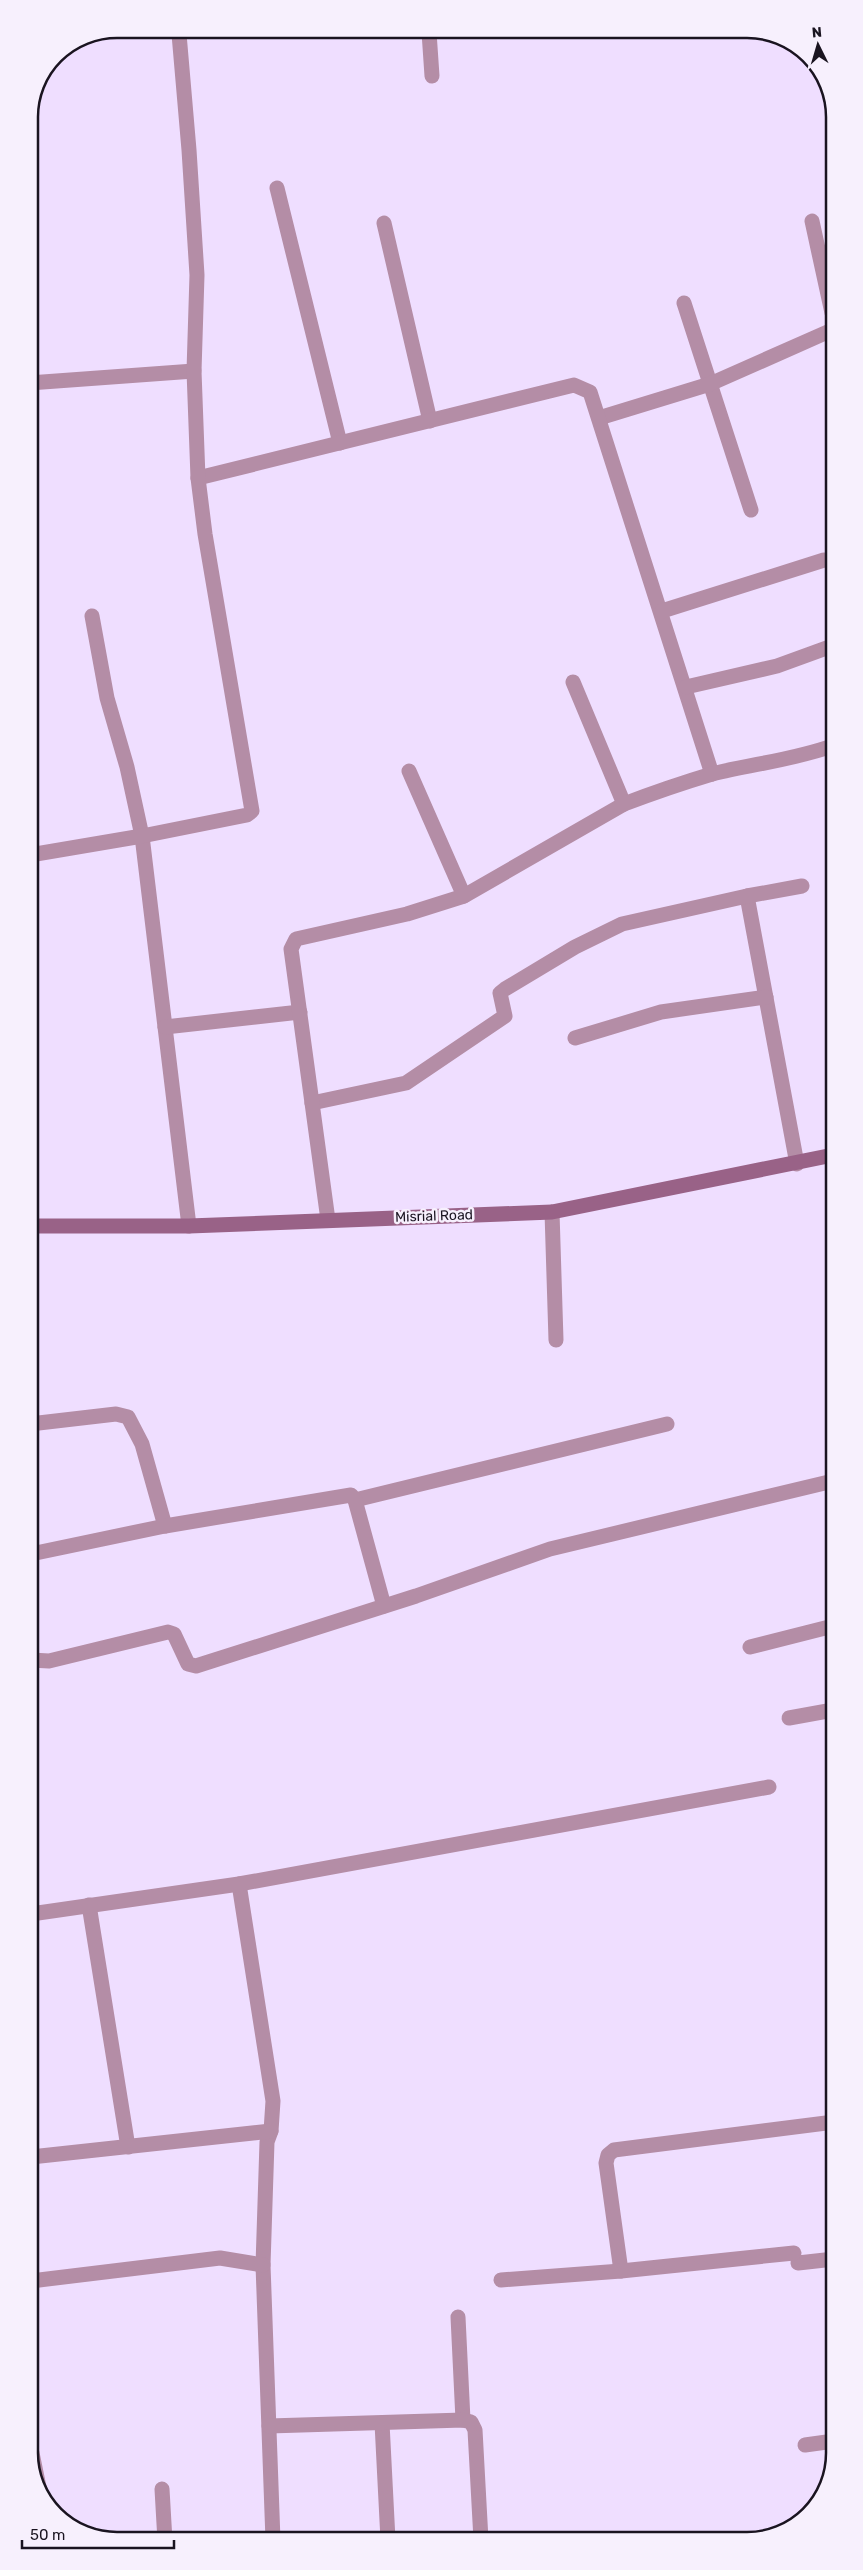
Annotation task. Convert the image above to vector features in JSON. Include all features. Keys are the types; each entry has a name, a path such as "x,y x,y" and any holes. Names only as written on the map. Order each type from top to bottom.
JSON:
{"main road":[{"name":"Misrial Road","path":"37,1226 189,1226 552,1212 826,1157"}],"street":[{"path":"37,854 142,836 247,815 252,811 205,534 198,478 194,371 197,275 190,150 179,37"},
{"path":"429,37 432,76"},
{"path":"277,188 340,443"},
{"path":"812,221 826,285"},
{"path":"384,223 430,421"},
{"path":"684,303 751,510"},
{"path":"599,418 710,384 826,333"},
{"path":"37,382 194,371"},
{"path":"198,478 574,385 590,392 686,686 712,774"},
{"path":"662,611 824,560"},
{"path":"92,616 107,698 127,767 142,836 189,1226"},
{"path":"686,686 777,666 826,648"},
{"path":"573,682 624,804"},
{"path":"328,1220 292,949 296,939 407,914 464,896 624,804 712,774 812,753 826,748"},
{"path":"409,771 464,896"},
{"path":"312,1103 406,1083 505,1016 500,993 505,989 575,947 614,928 747,896 802,886"},
{"path":"747,896 797,1164"},
{"path":"575,1038 661,1012 712,1003 766,998"},
{"path":"165,1027 300,1012"},
{"path":"552,1212 556,1340"},
{"path":"37,1423 116,1414 128,1417 142,1444 165,1526"},
{"path":"355,1500 667,1424"},
{"path":"37,1660 48,1661 168,1632 174,1634 188,1664 196,1666 384,1606 550,1549 826,1483"},
{"path":"37,1553 165,1526 351,1495 355,1500 384,1606"},
{"path":"750,1647 826,1628"},
{"path":"789,1718 826,1711"},
{"path":"37,1913 239,1884 770,1787"},
{"path":"239,1884 273,2101 271,2131 267,2142 262,2265 273,2532"},
{"path":"89,1906 128,2147"},
{"path":"621,2271 606,2163 608,2155 614,2150 826,2123"},
{"path":"37,2156 271,2131"},
{"path":"37,2280 220,2258 262,2265"},
{"path":"502,2280 796,2258 826,2259"},
{"path":"458,2317 462,2420"},
{"path":"269,2426 462,2420 471,2422 474,2430 480,2532"},
{"path":"382,2422 388,2532"},
{"path":"805,2445 826,2442"},
{"path":"162,2489 164,2532"}]}
